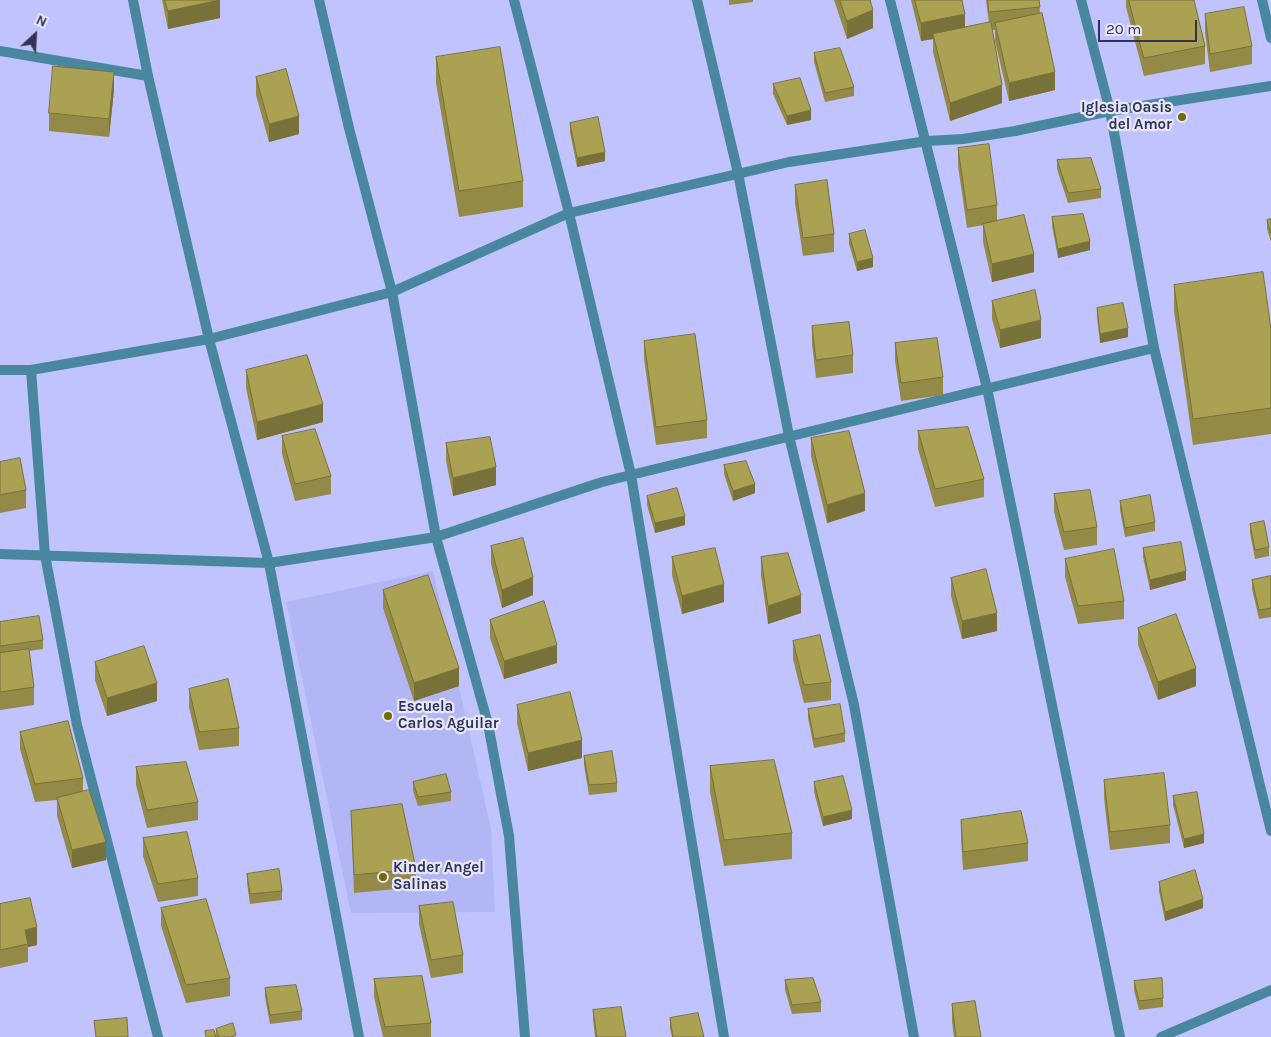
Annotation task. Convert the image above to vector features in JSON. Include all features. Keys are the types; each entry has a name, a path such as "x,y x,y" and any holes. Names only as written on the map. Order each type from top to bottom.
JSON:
{"street":[{"path":"133,0 148,76 209,340 269,563 359,1037"},
{"path":"318,0 392,292 436,537 488,724 510,836 525,1037"},
{"path":"514,0 569,213 630,475 724,1037"},
{"path":"697,0 738,174 789,436 854,706 914,1037"},
{"path":"890,0 927,141 987,388 1120,1037"},
{"path":"1081,0 1110,111 1154,348 1271,831"},
{"path":"1262,0 1271,38"},
{"path":"0,51 148,76"},
{"path":"0,370 31,370 209,340 392,292 569,213 789,162 927,141 963,139 998,134 1110,111 1271,86"},
{"path":"0,554 269,563 436,537 602,482 1154,348"},
{"path":"31,370 45,555 77,725 158,1037"},
{"path":"1161,1037 1271,990"}],"shaded area":[{"name":"Escuela Carlos Aguilar","path":"433,571 491,829 495,912 351,913 286,602"}],"building":[{"path":"165,0 220,0 168,11"},
{"path":"840,0 870,0 873,10 847,21"},
{"path":"915,0 962,0 965,14 921,23"},
{"path":"988,0 1039,0 1040,7 989,12"},
{"path":"1129,0 1194,0 1205,46 1144,58"},
{"path":"1244,7 1252,46 1210,54 1205,14"},
{"path":"1042,13 1055,72 1009,83 995,23"},
{"path":"991,22 1002,85 950,103 933,34"},
{"path":"500,47 523,181 459,191 436,57"},
{"path":"840,48 854,87 825,93 814,53"},
{"path":"53,66 114,72 109,119 49,113"},
{"path":"286,69 299,116 269,124 256,77"},
{"path":"800,78 811,110 787,116 773,84"},
{"path":"598,117 605,152 577,158 570,123"},
{"path":"989,144 997,205 967,210 958,148"},
{"path":"1091,158 1101,189 1068,193 1057,160"},
{"path":"827,180 834,234 803,238 795,185"},
{"path":"1083,214 1090,241 1058,249 1052,217"},
{"path":"1024,215 1034,254 992,264 983,224"},
{"path":"1271,219 1271,233 1267,220"},
{"path":"865,230 873,258 857,262 849,234"},
{"path":"1263,272 1271,329 1271,408 1193,419 1174,285"},
{"path":"1035,290 1041,320 1000,330 992,301"},
{"path":"1123,303 1128,328 1100,334 1097,308"},
{"path":"849,322 853,355 816,360 812,326"},
{"path":"695,334 707,420 656,427 644,341"},
{"path":"937,338 943,377 901,383 895,343"},
{"path":"307,355 323,404 257,422 246,370"},
{"path":"968,427 984,479 935,489 918,431"},
{"path":"315,429 331,476 295,484 282,436"},
{"path":"849,431 865,493 827,505 811,438"},
{"path":"490,437 496,467 453,478 446,443"},
{"path":"20,458 26,490 0,495 0,462"},
{"path":"746,461 755,484 733,491 724,465"},
{"path":"677,488 685,516 655,523 647,496"},
{"path":"1090,490 1097,527 1064,532 1054,494"},
{"path":"1150,495 1155,522 1125,528 1120,501"},
{"path":"1264,521 1269,547 1255,550 1250,524"},
{"path":"523,538 533,577 502,590 491,546"},
{"path":"1181,542 1186,571 1150,580 1143,548"},
{"path":"715,548 724,584 682,596 672,557"},
{"path":"1114,549 1124,601 1078,606 1065,559"},
{"path":"788,553 801,595 768,606 761,557"},
{"path":"986,569 997,613 962,621 951,578"},
{"path":"428,575 459,668 414,683 383,590"},
{"path":"1271,576 1271,608 1259,610 1252,580"},
{"path":"544,601 557,645 504,661 490,620"},
{"path":"1176,614 1196,668 1158,682 1138,628"},
{"path":"39,616 43,640 0,646 0,622"},
{"path":"820,635 831,682 804,685 793,641"},
{"path":"144,646 157,683 107,698 95,662"},
{"path":"29,649 34,687 0,692 0,653"},
{"path":"228,679 239,728 199,732 189,689"},
{"path":"570,692 582,740 528,753 517,705"},
{"path":"840,704 845,733 814,739 808,709"},
{"path":"68,721 83,778 35,784 20,732"},
{"path":"612,751 617,783 589,785 584,756"},
{"path":"774,760 792,833 724,840 710,766"},
{"path":"186,762 198,802 147,810 136,767"},
{"path":"1164,773 1170,825 1110,832 1104,780"},
{"path":"446,774 451,792 418,797 413,782"},
{"path":"843,776 852,810 823,817 814,782"},
{"path":"89,790 106,842 72,850 57,798"},
{"path":"1197,792 1204,834 1184,839 1173,796"},
{"path":"402,804 416,869 354,875 351,811"},
{"path":"1021,811 1028,843 963,852 961,820"},
{"path":"187,832 198,878 158,884 143,838"},
{"path":"279,869 282,891 250,894 247,874"},
{"path":"1195,870 1203,899 1165,912 1159,882"},
{"path":"30,898 37,927 25,930 28,944 0,950 0,904"},
{"path":"206,899 230,978 186,985 161,908"},
{"path":"453,902 463,955 431,960 419,906"},
{"path":"422,976 431,1023 385,1027 374,979"},
{"path":"813,978 821,1002 792,1005 785,980"},
{"path":"1162,978 1163,998 1139,1001 1134,981"},
{"path":"296,985 302,1011 270,1015 265,988"},
{"path":"975,1001 981,1037 956,1037 952,1004"},
{"path":"621,1007 626,1037 597,1037 593,1010"},
{"path":"698,1013 704,1037 673,1037 670,1018"},
{"path":"127,1018 128,1037 96,1037 94,1021"},
{"path":"233,1023 236,1035 219,1037 216,1029"},
{"path":"214,1030 216,1037 206,1037 205,1031"}],"place":[{"name":"Iglesia Oasis del Amor","path":"1182,117"},
{"name":"Escuela Carlos Aguilar","path":"388,716"},
{"name":"Kinder Angel Salinas","path":"383,877"}]}
